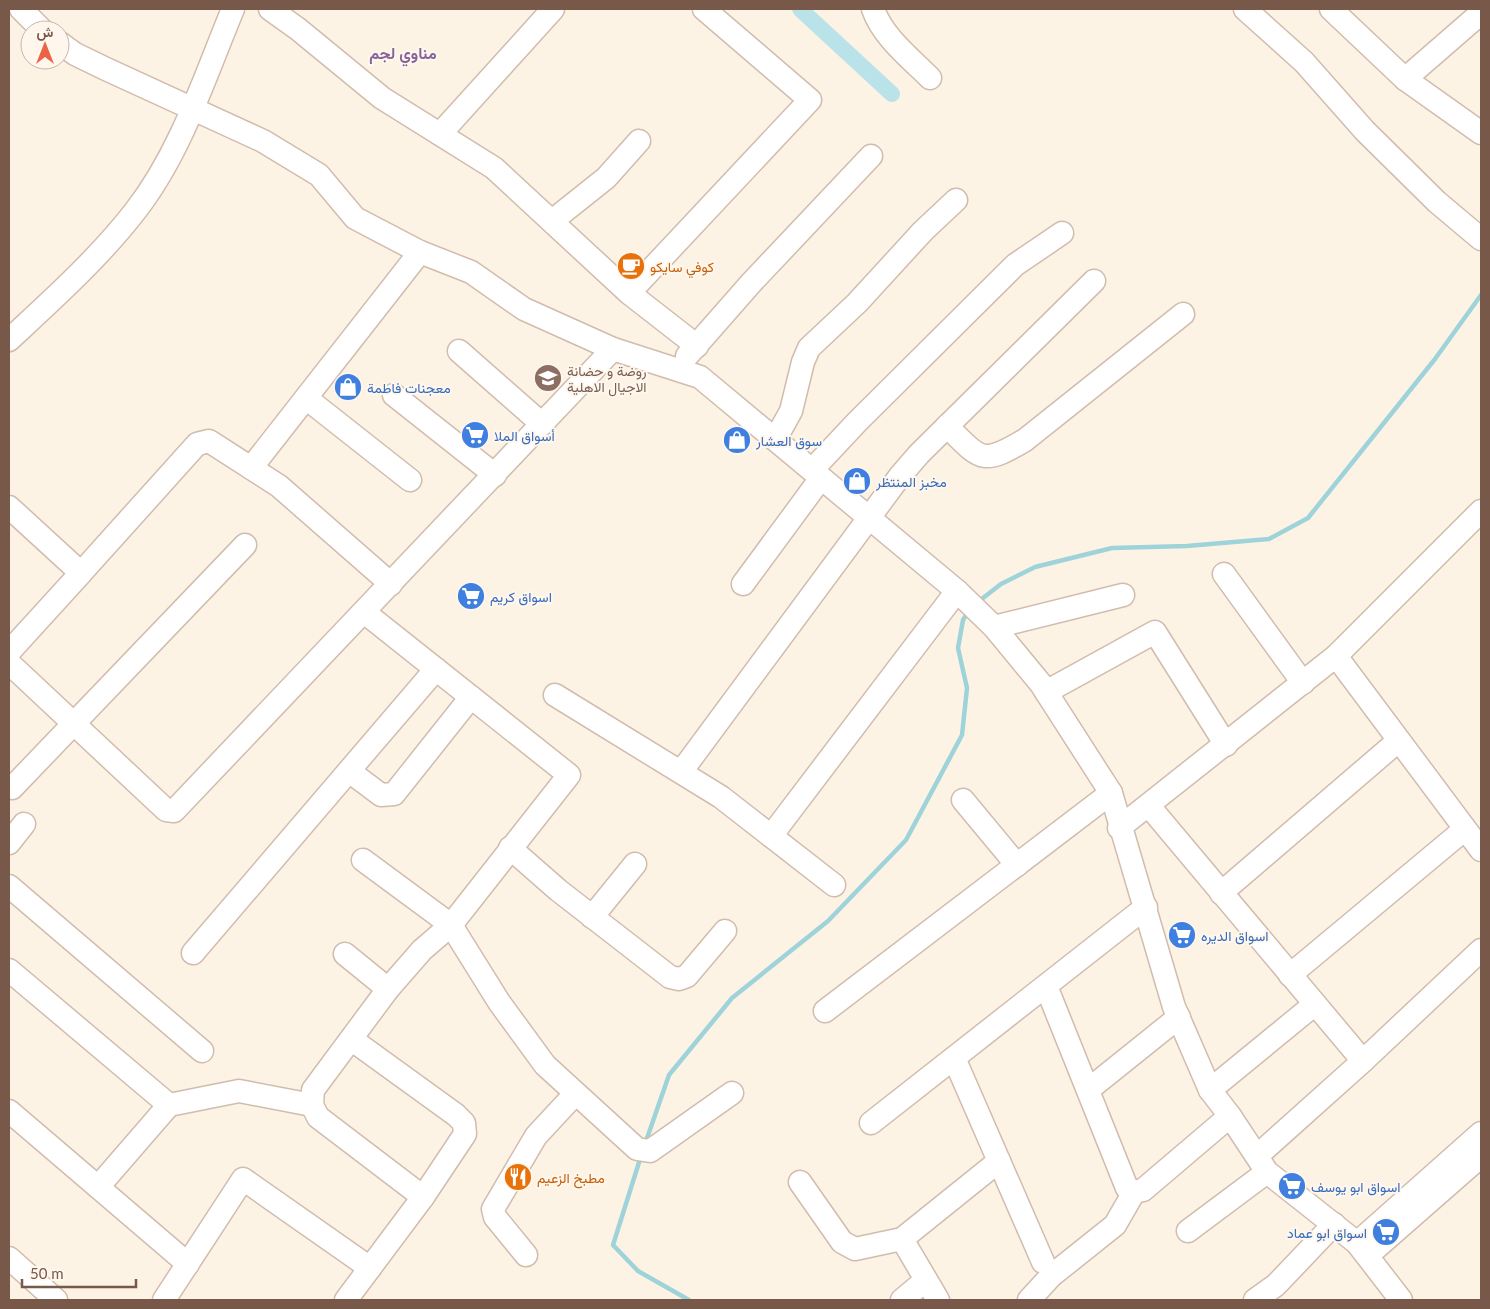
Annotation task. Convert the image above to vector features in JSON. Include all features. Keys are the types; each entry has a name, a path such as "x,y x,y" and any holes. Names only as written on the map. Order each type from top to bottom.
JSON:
{"street":[{"path":"21,9 32,20"},
{"path":"9,340 48,304 136,210 165,166 233,9"},
{"path":"270,9 298,29 382,98 494,168 629,293 696,346"},
{"path":"440,134 553,9"},
{"path":"629,293 810,100 704,9"},
{"path":"873,9 878,22 888,35 930,78"},
{"path":"1245,9 1304,62 1365,131 1437,202 1481,239"},
{"path":"1331,9 1405,79 1481,133"},
{"path":"1405,79 1475,13"},
{"path":"70,50 106,69 263,140 319,175 355,218 420,252 471,272 524,309 613,349 700,377 776,438 957,591 994,627 1046,692 1111,793 1119,828 1146,907 1174,1008 1210,1090 1262,1164 1362,1249 1401,1300"},
{"path":"552,221 606,178 639,141"},
{"path":"676,368 752,282 872,156"},
{"path":"776,438 791,411 803,362 809,348 857,303 923,231 956,200"},
{"path":"743,584 817,474 857,422 1014,265 1062,233"},
{"path":"251,468 420,252"},
{"path":"681,772 900,476 947,426 1094,281"},
{"path":"947,426 978,455 990,458 1001,455 1026,440 1183,314"},
{"path":"12,673 73,723 166,810 174,811 613,349"},
{"path":"459,351 542,424"},
{"path":"394,395 495,474"},
{"path":"306,398 410,480"},
{"path":"9,652 197,444 208,441 279,486 391,584"},
{"path":"9,507 81,573"},
{"path":"1119,828 1336,656 1481,511"},
{"path":"12,788 245,545"},
{"path":"1224,574 1303,683"},
{"path":"772,836 957,591"},
{"path":"994,627 1123,595"},
{"path":"364,612 569,775 510,848 451,926 422,950 388,988 313,1090 312,1105 318,1117 423,1197"},
{"path":"1046,692 1155,632 1226,745"},
{"path":"1336,656 1481,850"},
{"path":"194,953 436,669"},
{"path":"555,696 721,797 834,885"},
{"path":"349,771 381,795 394,794 471,697"},
{"path":"1221,893 1398,741"},
{"path":"825,1011 1111,793"},
{"path":"963,800 1017,865"},
{"path":"1149,806 1363,1061"},
{"path":"9,843 24,824"},
{"path":"1290,975 1465,829"},
{"path":"510,848 592,917 670,977 679,980 687,976 725,931"},
{"path":"363,860 451,926 526,1041 545,1066 575,1094 643,1150 732,1094"},
{"path":"592,917 635,864"},
{"path":"9,886 202,1051"},
{"path":"871,1124 1146,907"},
{"path":"1188,1231 1262,1164 1363,1061 1481,950"},
{"path":"345,954 388,988"},
{"path":"9,970 169,1105"},
{"path":"1046,986 1127,1188 1134,1192 1142,1190 1230,1116"},
{"path":"1210,1090 1315,1004"},
{"path":"1088,1090 1179,1017"},
{"path":"346,1300 423,1197 465,1134 464,1123 350,1039"},
{"path":"954,1058 1043,1262"},
{"path":"98,1187 169,1105 239,1091 312,1105"},
{"path":"526,1255 495,1217 493,1209 536,1136 575,1094"},
{"path":"9,1111 188,1264"},
{"path":"1362,1249 1481,1132"},
{"path":"1362,1249 1481,1156"},
{"path":"800,1182 842,1242 855,1249 902,1239 999,1161"},
{"path":"164,1300 243,1179 370,1268"},
{"path":"1029,1300 1052,1276 1115,1225 1134,1192"},
{"path":"1255,1300 1276,1285 1334,1224"},
{"path":"902,1239 938,1300"},
{"path":"9,1258 56,1300"},
{"path":"902,1300 926,1280"}],"waterway":[{"path":"800,9 892,94"},
{"path":"983,598 1001,584 1035,567 1112,548 1187,546 1269,539 1308,518 1435,359 1481,295"},
{"path":"645,1144 669,1075 732,998 828,921 906,840 962,735 967,688 958,648 963,620 968,612"},
{"path":"641,1156 613,1245 638,1271 689,1300"}],"place":[{"name":"كوفي سايكو","path":"631,266"},
{"name":"روضة و حضانة الاجيال الاهلية","path":"548,378"},
{"name":"معجنات فاطمة","path":"348,387"},
{"name":"أسواق الملا","path":"475,435"},
{"name":"سوق العشار","path":"737,440"},
{"name":"مخبز المنتظر","path":"857,481"},
{"name":"اسواق كريم","path":"471,596"},
{"name":"اسواق الديره","path":"1182,935"},
{"name":"مطبخ الزعيم","path":"518,1177"},
{"name":"اسواق ابو يوسف","path":"1292,1186"},
{"name":"اسواق ابو عماد","path":"1386,1232"}],"district":[{"name":"مناوي لجم","path":"403,52"}]}
